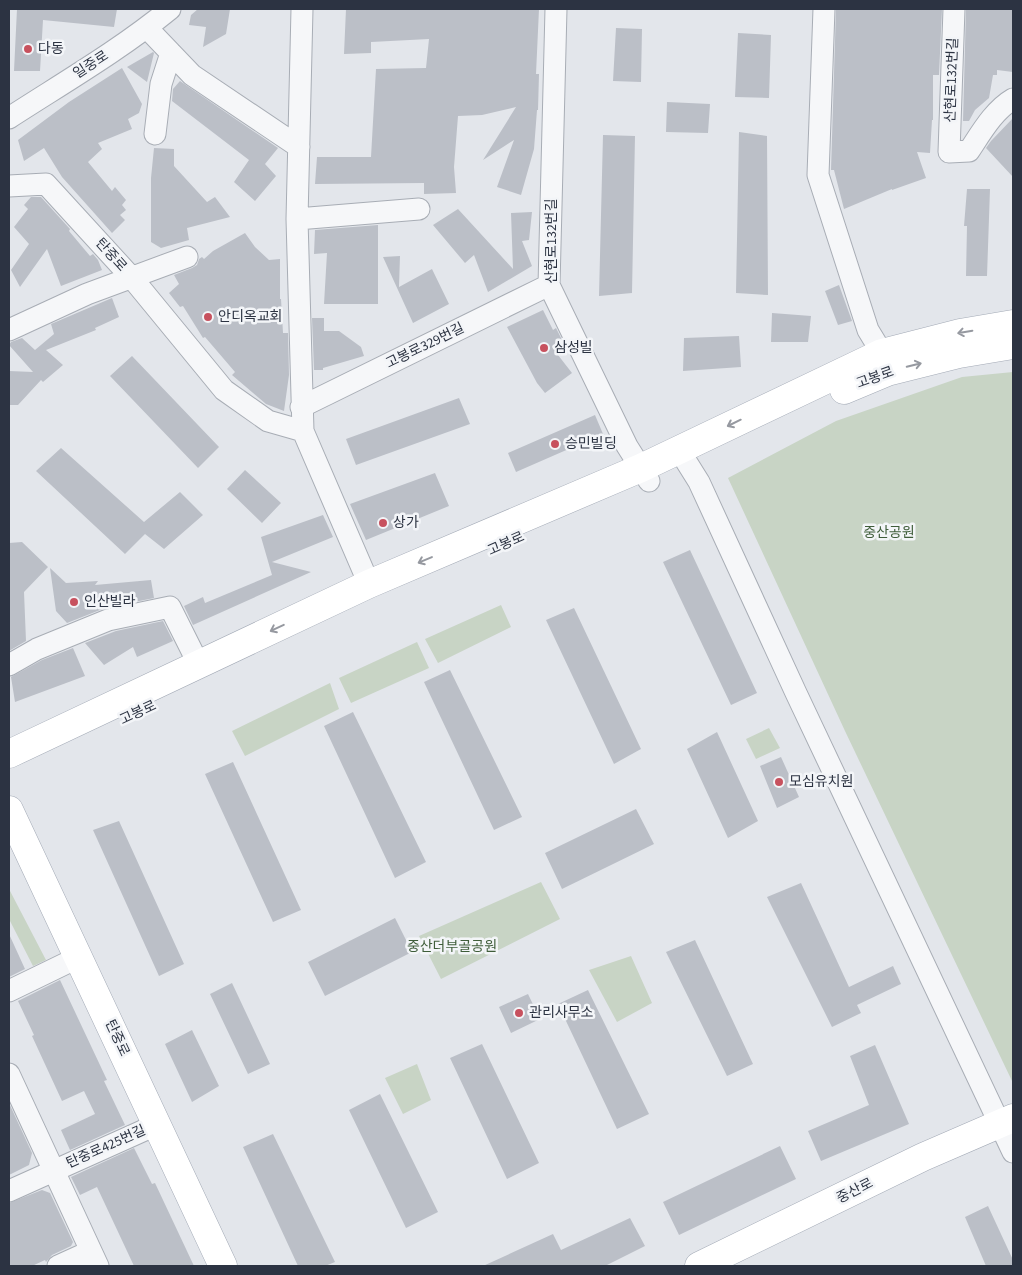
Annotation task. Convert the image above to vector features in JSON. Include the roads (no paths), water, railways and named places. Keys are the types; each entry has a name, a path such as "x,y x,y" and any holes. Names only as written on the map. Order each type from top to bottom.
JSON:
{"main road":[{"name":"고봉로","path":"9,772 377,602 683,457 882,353 960,333 1013,324"},
{"name":"고봉로","path":"683,457 710,455 821,399 888,372 959,354 1013,345"},
{"name":"고봉로","path":"9,754 369,584 645,475"},
{"name":"탄중로","path":"9,810 224,1266"},
{"name":"중산로","path":"699,1266 923,1157 1007,1121"}],"street":[{"name":"일중로","path":"9,118 147,28 170,9"},
{"path":"302,9 297,219 303,431 369,584"},
{"name":"산현로132번길","path":"556,9 549,285 627,446 645,475"},
{"name":"고봉로","path":"824,9 818,175 868,330 882,353"},
{"name":"산현로132번길","path":"954,9 949,152 969,151 985,126 1006,103 1013,99"},
{"path":"147,28 192,74 299,148"},
{"path":"155,134 161,84 172,53"},
{"name":"탄중로","path":"9,186 46,184 132,278 87,294 9,330"},
{"path":"297,219 419,209"},
{"path":"187,257 132,278 224,390 268,421 303,431"},
{"name":"고봉로329번길","path":"301,407 549,285"},
{"path":"683,457 699,482 796,693 1007,1121 1013,1152"},
{"path":"9,665 37,649 108,620 170,607 199,665"},
{"path":"9,991 79,957"},
{"name":"탄중로425번길","path":"11,1084 54,1170"},
{"name":"탄중로425번길","path":"9,1192 158,1124"},
{"path":"54,1170 94,1258 58,1266"}],"place":[{"name":"다동","path":"28,49"},
{"name":"안디옥교회","path":"208,317"},
{"name":"삼성빌","path":"544,348"},
{"name":"승민빌딩","path":"555,444"},
{"name":"상가","path":"383,523"},
{"name":"인산빌라","path":"74,602"},
{"name":"모심유치원","path":"779,782"},
{"name":"관리사무소","path":"519,1013"}],"park label":[{"name":"중산공원","path":"889,533"},
{"name":"중산더부골공원","path":"452,947"}]}
